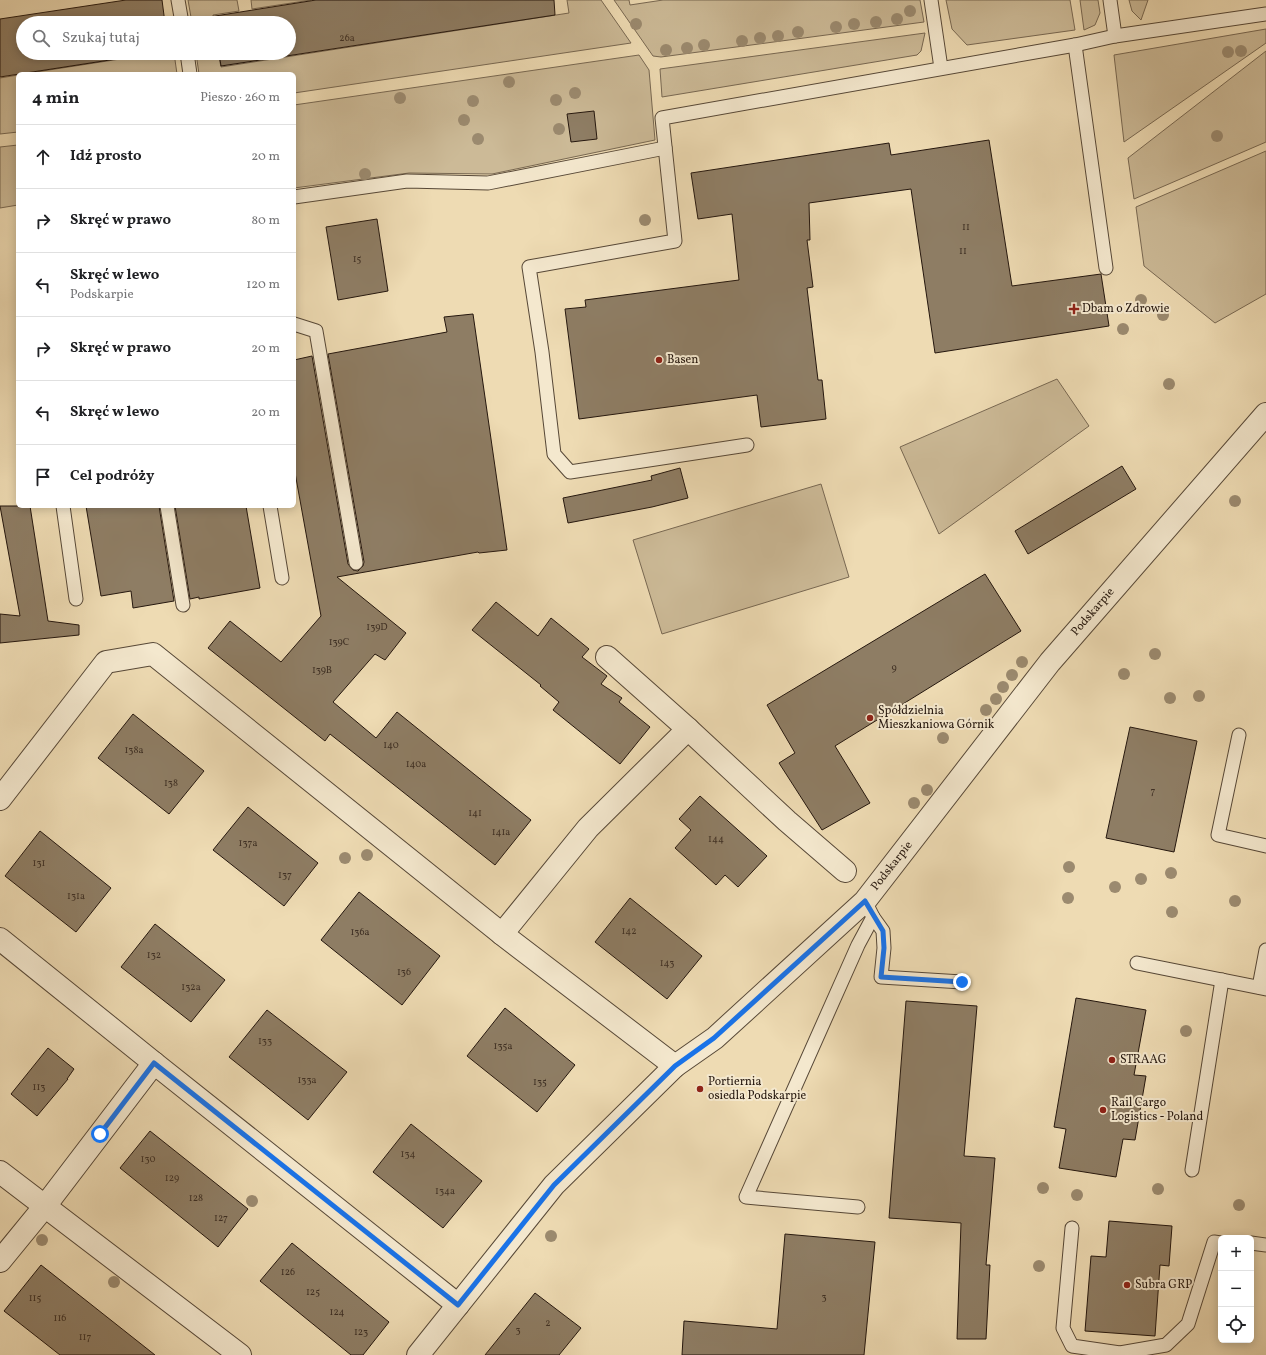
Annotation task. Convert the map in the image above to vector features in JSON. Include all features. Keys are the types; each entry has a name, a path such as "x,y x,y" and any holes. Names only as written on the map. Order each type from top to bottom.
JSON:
{"street":[{"name":"Podskarpie","path":"418,1355 554,1185 675,1066 714,1038 869,909 1050,662 1266,414"},
{"path":"0,799 106,662 153,654 502,934 675,1066"},
{"path":"607,657 688,729 787,822 845,871"},
{"path":"502,934 588,828 688,729"},
{"path":"0,939 458,1305"},
{"path":"0,1261 45,1206 154,1063"},
{"path":"0,1172 240,1355"}],"lane":[{"path":"178,0 181,16"},
{"path":"931,0 941,68"},
{"path":"1110,0 1115,36"},
{"path":"747,445 570,472 554,454 542,352 529,267 675,241 662,118 1075,45 1115,36 1266,14"},
{"path":"1075,45 1106,268"},
{"path":"188,60 190,72"},
{"path":"296,196 407,181 488,183 665,148"},
{"path":"296,325 316,331 356,563"},
{"path":"63,508 76,599"},
{"path":"167,508 183,605"},
{"path":"270,508 282,578"},
{"path":"1239,735 1218,835 1266,846"},
{"path":"869,909 883,931 884,948 881,977 962,982"},
{"path":"858,1207 746,1197 858,945 869,909"},
{"path":"1137,963 1262,988 1266,950"},
{"path":"1192,1170 1222,980"},
{"path":"1072,1228 1063,1328 1072,1346 1120,1353 1166,1345 1188,1324 1214,1242 1218,1242"},
{"path":"1254,1243 1266,1244"}],"shaded area":[{"path":"188,0 237,0 239,11 213,16 191,16"},
{"path":"251,0 311,0 252,9"},
{"path":"567,0 601,0 631,43 296,93 296,72 199,72 197,60 220,60 221,67 266,60 296,60 296,55 569,13"},
{"path":"614,0 629,0 630,5 663,0 920,0 924,22 661,57 653,56"},
{"path":"946,0 1070,0 1075,30 967,45 952,29"},
{"path":"1080,0 1098,0 1100,13 1095,25 1084,30"},
{"path":"1129,0 1148,0 1141,20 1132,11"},
{"path":"1266,29 1266,43 1124,142 1114,55"},
{"path":"925,33 921,51 917,55 662,97 660,69"},
{"path":"1266,51 1266,142 1134,199 1128,158"},
{"path":"639,55 649,70 655,140 492,174 409,173 296,188 296,105"},
{"path":"114,60 175,60 177,72 36,72"},
{"path":"16,75 16,132 0,134 0,78"},
{"path":"16,145 16,205 0,208 0,147"},
{"path":"1266,151 1266,294 1215,323 1144,266 1136,207"},
{"path":"1057,379 1089,426 939,534 900,447"},
{"path":"821,484 849,577 662,634 633,540"}],"building":[{"path":"126,0 162,0 164,16 20,16"},
{"path":"316,0 554,0 555,15 296,55 296,16 215,16"},
{"path":"16,17 16,60 110,60 32,72 16,72 16,75 0,77 0,19"},
{"path":"220,60 260,60 221,66"},
{"path":"594,111 597,139 571,142 567,114"},
{"path":"989,140 1012,286 1101,274 1109,326 935,353 911,189 809,203 810,240 807,240 813,287 807,288 818,380 822,380 826,419 761,427 757,395 579,419 565,309 586,307 585,300 739,280 732,214 698,219 691,173 889,143 891,155"},
{"path":"377,219 388,291 338,300 326,227"},
{"path":"473,314 507,550 478,552 337,577 406,633 385,660 375,654 333,702 376,738 397,712 531,820 495,865 330,734 325,741 208,648 230,621 281,662 321,616 296,478 296,360 312,356 348,564 353,570 358,571 363,566 364,562 328,354 447,332 444,317"},
{"path":"1122,466 1136,489 1028,554 1015,531"},
{"path":"680,468 688,498 652,507 568,523 563,498 652,480 651,476"},
{"path":"0,506 30,508 48,621 79,625 79,635 0,643 0,614 20,616"},
{"path":"86,508 159,508 174,601 133,608 131,591 101,596"},
{"path":"175,508 246,508 260,588 199,599 199,597 190,599"},
{"path":"985,574 1021,631 835,746 870,803 822,830 779,763 795,753 767,705"},
{"path":"496,602 538,636 551,618 589,649 582,657 607,676 601,684 622,698 619,702 650,727 620,764 553,710 559,702 540,686 541,685 472,630"},
{"path":"133,714 204,771 169,814 98,758"},
{"path":"1130,727 1197,741 1174,852 1106,838"},
{"path":"700,796 767,856 738,887 725,875 716,885 675,848 691,830 679,819"},
{"path":"248,807 318,863 284,906 213,850"},
{"path":"40,831 111,888 76,932 5,876"},
{"path":"359,892 440,956 402,1005 321,940"},
{"path":"630,898 702,956 667,999 595,942"},
{"path":"155,924 225,980 191,1022 121,967"},
{"path":"1076,998 1146,1010 1134,1075 1146,1076 1135,1140 1123,1139 1116,1177 1059,1168 1066,1129 1054,1127"},
{"path":"906,1001 977,1006 964,1156 995,1158 986,1265 990,1265 986,1339 957,1339 961,1223 889,1218"},
{"path":"505,1008 575,1065 537,1112 467,1056"},
{"path":"267,1010 347,1072 308,1120 229,1057"},
{"path":"48,1048 74,1069 68,1079 37,1116 11,1094"},
{"path":"411,1124 482,1181 443,1228 373,1172"},
{"path":"150,1131 248,1209 218,1247 120,1168"},
{"path":"1109,1221 1172,1226 1169,1266 1160,1265 1155,1336 1085,1331 1091,1256 1106,1257"},
{"path":"785,1234 875,1242 864,1355 682,1355 684,1321 777,1329"},
{"path":"292,1243 389,1322 363,1355 351,1355 260,1281"},
{"path":"41,1265 155,1355 60,1355 4,1311"},
{"path":"535,1293 581,1328 559,1355 485,1355"}],"place":[{"name":"Dbam o Zdrowie","path":"1074,309"},
{"name":"Basen","path":"659,360"},
{"name":"Spółdzielnia Mieszkaniowa Górnik","path":"870,718"},
{"name":"STRAAG","path":"1112,1060"},
{"name":"Portiernia osiedla Podskarpie","path":"700,1089"},
{"name":"Rail Cargo Logistics - Poland","path":"1103,1110"},
{"name":"Subra GRP","path":"1127,1285"}],"route":[{"path":"100,1134 154,1063 458,1305 554,1185 675,1066 714,1038 865,901 873,917 883,931 884,948 881,977 962,982"}]}
